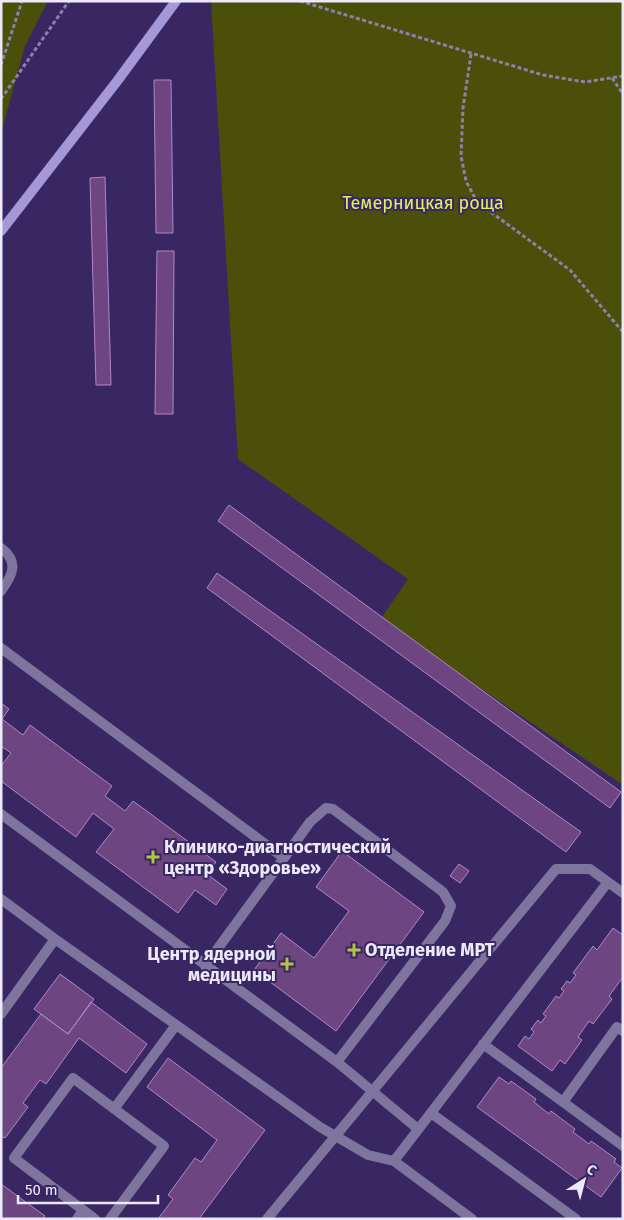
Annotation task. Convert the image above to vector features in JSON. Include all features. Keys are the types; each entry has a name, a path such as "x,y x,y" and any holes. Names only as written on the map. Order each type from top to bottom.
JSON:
{"street":[{"path":"1,232 112,88 176,1"}],"lane":[{"path":"1,548 7,552 13,566 11,578 1,591"},
{"path":"1,648 284,858"},
{"path":"205,966 310,822 326,808 334,809 443,892 450,906 445,921 337,1062"},
{"path":"1,814 337,1062 418,1129"},
{"path":"267,1219 556,869 590,868 623,893"},
{"path":"394,1161 608,882"},
{"path":"1,899 320,1127 368,1155 394,1161 472,1219"},
{"path":"1,1014 55,939"},
{"path":"114,1109 176,1025"},
{"path":"563,1102 617,1027 623,1031"},
{"path":"483,1044 623,1146"},
{"path":"95,1219 14,1158 73,1078 164,1146 110,1219"},
{"path":"431,1113 576,1219"},
{"path":"77,1219 83,1210"}],"path":[{"path":"1,65 22,1"},
{"path":"1,100 69,1"},
{"path":"300,1 543,76 585,82 623,76"},
{"path":"471,54 463,108 461,156 466,181 477,202 570,270 623,332"},
{"path":"612,78 623,94"}],"green space":[{"path":"1,1 48,1 25,46 1,134"},
{"name":"Темерницкая роща","path":"211,1 623,1 623,785 380,620 408,579 238,459"}],"building":[{"path":"154,80 171,80 173,233 156,233"},
{"path":"105,177 111,385 96,385 90,178"},
{"path":"157,251 174,251 173,414 155,414"},
{"path":"229,505 621,792 610,808 218,521"},
{"path":"217,573 581,832 566,852 207,588"},
{"path":"1,703 9,709 2,719 23,735 30,725 112,786 105,796 125,811 133,801 216,862 207,874 227,889 216,905 195,890 178,913 96,852 114,829 93,813 76,837 1,781 1,766 11,753 1,746"},
{"path":"342,851 424,912 336,1031 254,970 281,933 314,958 349,911 316,887"},
{"path":"459,864 469,871 460,883 450,876"},
{"path":"613,928 623,935 623,977 609,996 612,999 593,1024 589,1021 578,1037 582,1040 565,1064 560,1060 552,1071 518,1046 525,1036 529,1039 534,1032 531,1029 538,1020 541,1023 546,1016 543,1014 556,996 559,998 564,991 561,989 567,981 570,983 576,975 573,973 593,946 597,950"},
{"path":"60,974 94,999 68,1034 34,1009"},
{"path":"91,1002 147,1044 126,1073 79,1038 46,1084 40,1080 23,1103 28,1107 5,1138 1,1136 1,1068 41,1014 68,1034"},
{"path":"168,1058 265,1130 199,1219 158,1219 173,1199 168,1195 195,1158 201,1162 217,1140 147,1087"},
{"path":"499,1077 509,1084 511,1081 536,1099 534,1102 549,1114 551,1111 575,1129 573,1132 589,1144 591,1141 616,1159 614,1162 622,1168 601,1197 477,1107"},
{"path":"1,1184 45,1216 43,1219 1,1219"}],"place":[{"name":"Клинико-диагностический центр «Здоровье»","path":"153,857"},
{"name":"Отделение МРТ","path":"354,950"},
{"name":"Центр ядерной медицины","path":"287,964"}]}
